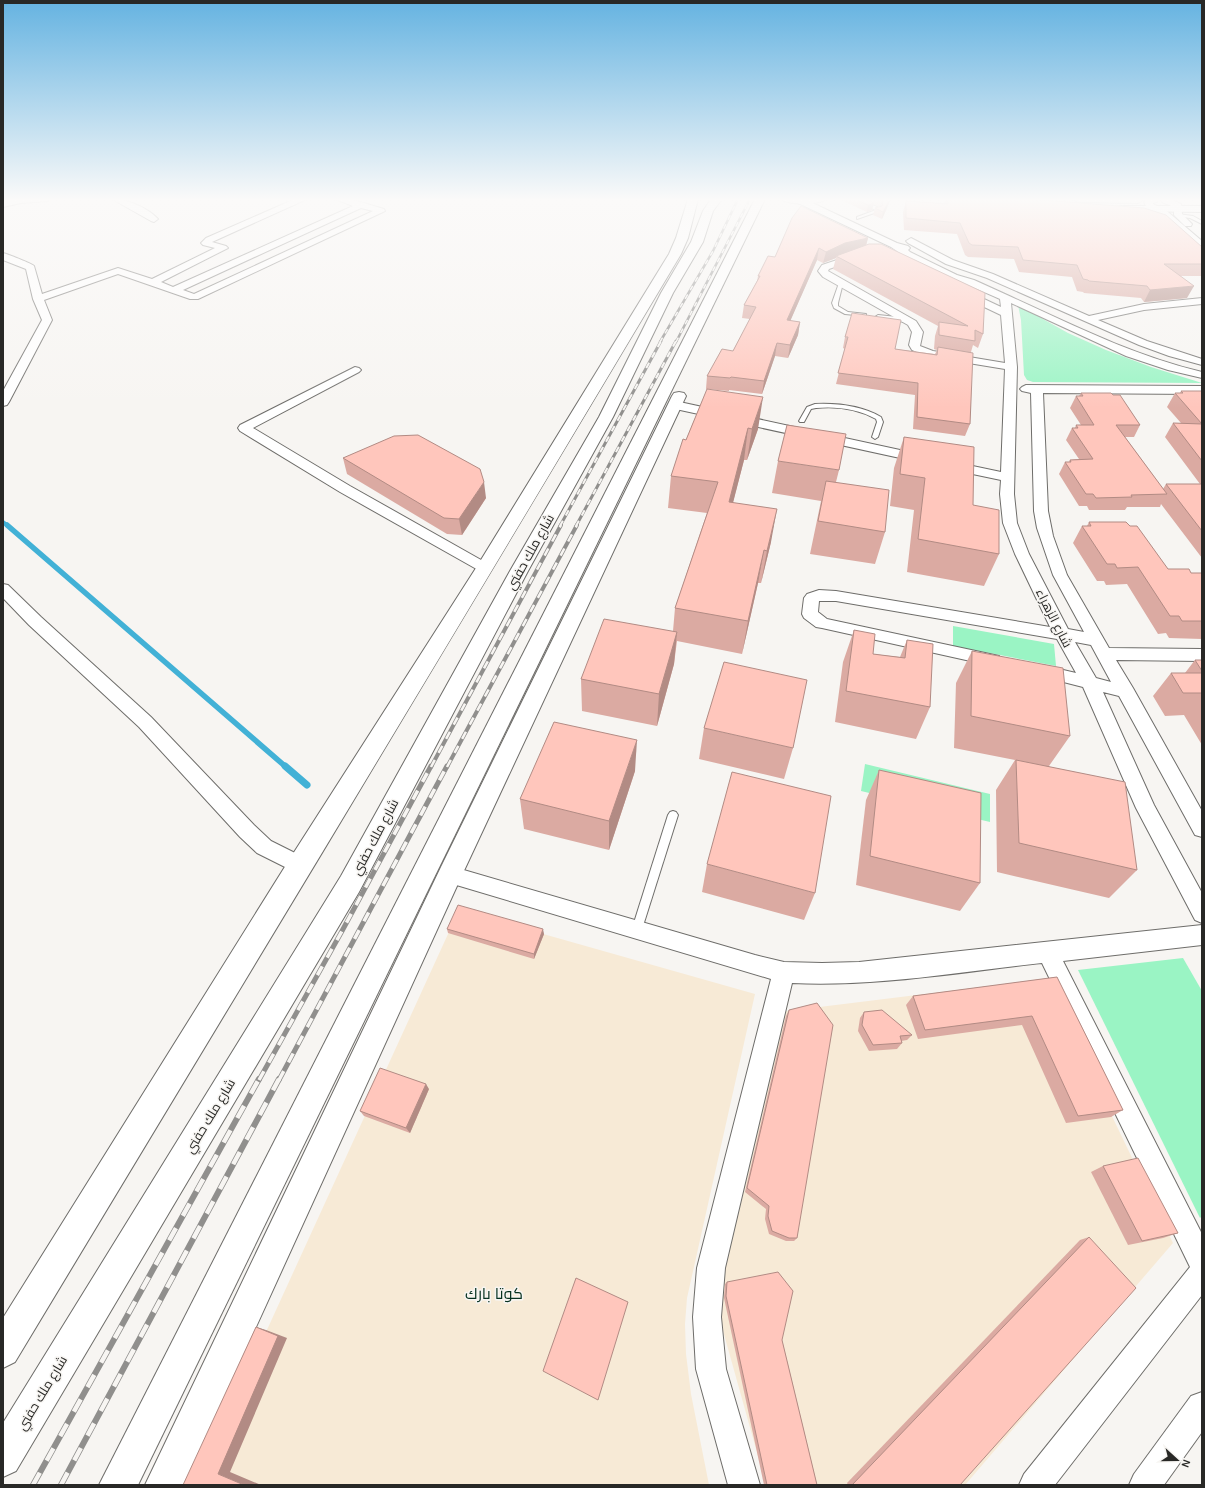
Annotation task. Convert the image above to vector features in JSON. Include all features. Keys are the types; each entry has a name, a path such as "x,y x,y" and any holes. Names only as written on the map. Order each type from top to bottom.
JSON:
{"main road":[{"name":"شارع ملك حفني","path":"3,1458 350,884 515,578 606,417 669,268"},
{"name":"شارع ملك حفني","path":"3,1350 300,865 485,568 659,292 677,268"},
{"path":"118,1485 725,268"},
{"path":"164,1485 450,875 740,268"}],"street":[{"path":"3,402 47,320 38,299 31,268"},
{"path":"152,283 182,268"},
{"path":"174,290 221,268"},
{"path":"38,299 118,271 194,297 257,268"},
{"path":"824,268 823,270 826,275 907,320 918,329 919,336 914,344 916,348 922,352 1012,367"},
{"path":"913,268 1007,314"},
{"path":"935,268 954,278 971,282 1006,297 1130,354 1172,368 1202,375"},
{"path":"967,268 990,276 1143,343 1173,354 1202,362"},
{"path":"971,282 990,276"},
{"name":"شارع الزهراء","path":"1006,297 1012,367 1007,494 1010,523 1016,540 1062,634 1090,683 1146,808 1202,913"},
{"path":"1088,319 1131,309 1202,301"},
{"path":"355,370 244,428 345,489 485,568"},
{"path":"1012,389 1202,390"},
{"name":"شارع الزهراء","path":"1037,390 1041,511 1043,527 1050,552 1060,575 1127,692 1202,829"},
{"path":"677,400 802,421 934,450"},
{"path":"677,400 1008,472"},
{"path":"949,453 1008,472"},
{"path":"3,589 35,621 145,722 247,831 264,847 300,865"},
{"path":"1006,663 822,623 810,614 812,598 819,595 836,596 1062,634 1101,647 1202,655"},
{"path":"1028,668 1127,692"},
{"path":"450,875 784,972 822,974 859,973 1202,935"},
{"path":"1048,953 1202,1263"},
{"path":"744,1485 711,1369 707,1317 711,1268 784,972"},
{"path":"1035,1485 1202,1273"},
{"path":"1145,1485 1202,1407"}],"lane":[{"path":"841,283 835,303 836,307 840,310 855,314 907,320"},
{"path":"802,421 809,408 819,404 868,413 879,418 880,422 875,437"},
{"path":"637,930 673,815"}],"shaded area":[{"name":"كوتا بارك","path":"459,910 755,994 687,1298 685,1324 686,1354 691,1394 709,1485 196,1485"},
{"path":"1046,979 1173,1243 965,1485 766,1485 715,1302 779,1012"}],"green space":[{"path":"1018,305 1068,333 1106,350 1151,367 1202,383 1033,382 1027,380 1024,375 1021,320"},
{"path":"953,626 1054,644 1056,666 953,646"},
{"path":"865,764 990,794 990,822 861,791"},
{"path":"1183,958 1202,991 1202,1216 1200,1218 1078,970"}],"building":[{"path":"762,268 810,268 787,320 800,322 790,345 777,343 764,381 707,376 722,349 733,351 756,307 744,305 760,276 758,276"},
{"path":"859,268 933,268 985,293 983,334 975,330 975,341 939,335 939,322 968,326"},
{"path":"1078,268 1170,268 1194,286 1150,290 1147,286 1089,281 1083,279"},
{"path":"852,313 901,320 895,349 937,355 938,347 973,353 970,424 917,417 918,383 838,373 848,337 845,337"},
{"path":"707,389 763,397 752,429 748,428 729,502 777,509 767,551 764,550 748,621 675,608 718,482 671,476 683,439 686,440"},
{"path":"1181,391 1202,391 1202,424 1175,393 1183,393"},
{"path":"1081,393 1111,393 1113,395 1120,395 1140,425 1116,425 1167,494 1096,498 1093,494 1086,494 1065,462 1071,462 1070,460 1093,459 1072,428 1078,428 1076,425 1094,425 1076,396 1083,396"},
{"path":"1173,423 1202,424 1202,461"},
{"path":"787,425 846,434 839,470 778,461"},
{"path":"418,435 480,469 484,482 459,519 444,518 343,458 394,436"},
{"path":"904,437 974,447 973,505 999,510 999,554 918,539 925,478 900,474"},
{"path":"826,481 889,490 885,532 818,521"},
{"path":"1166,484 1202,484 1202,531"},
{"path":"1089,522 1126,522 1130,526 1137,526 1168,569 1189,569 1191,573 1202,573 1202,621 1182,621 1179,616 1170,616 1138,567 1117,568 1115,564 1107,564 1082,526 1091,526"},
{"path":"604,619 677,632 659,694 581,679"},
{"path":"854,630 875,634 873,654 905,658 907,640 933,644 930,707 846,691"},
{"path":"972,651 1063,668 1070,736 971,716"},
{"path":"1195,660 1202,660 1202,671"},
{"path":"724,662 807,680 793,748 704,728"},
{"path":"1171,673 1202,673 1202,693 1183,693"},
{"path":"554,722 637,740 609,821 520,799"},
{"path":"1016,760 1125,782 1137,870 1019,843"},
{"path":"879,770 981,793 980,883 870,856"},
{"path":"732,772 831,796 815,893 707,864"},
{"path":"458,905 543,929 534,954 447,929"},
{"path":"1057,977 1123,1110 1078,1116 1032,1016 925,1030 913,996"},
{"path":"817,1003 833,1025 797,1238 789,1238 772,1231 768,1216 769,1206 747,1188 789,1010"},
{"path":"882,1010 912,1035 900,1036 902,1043 873,1045 862,1025 864,1012"},
{"path":"380,1068 426,1084 406,1128 360,1111"},
{"path":"1138,1158 1178,1233 1142,1241 1103,1166"},
{"path":"1089,1237 1136,1288 960,1485 852,1485"},
{"path":"778,1272 793,1291 782,1340 817,1485 767,1485 726,1296 727,1282"},
{"path":"576,1278 628,1302 598,1400 543,1371"},
{"path":"256,1327 278,1336 218,1474 244,1485 183,1485"}],"waterway":[{"path":"3,522 8,526"},
{"path":"7,525 286,767"},
{"path":"285,766 307,785"}],"railway":[{"path":"660,342 703,268"},
{"path":"676,342 714,268"},
{"path":"560,526 661,341"},
{"path":"576,526 676,341"},
{"path":"431,767 561,525"},
{"path":"447,767 577,525"},
{"path":"259,1080 342,931 431,766"},
{"path":"279,1080 447,766"},
{"path":"33,1485 259,1079"},
{"path":"61,1485 279,1079"}]}
